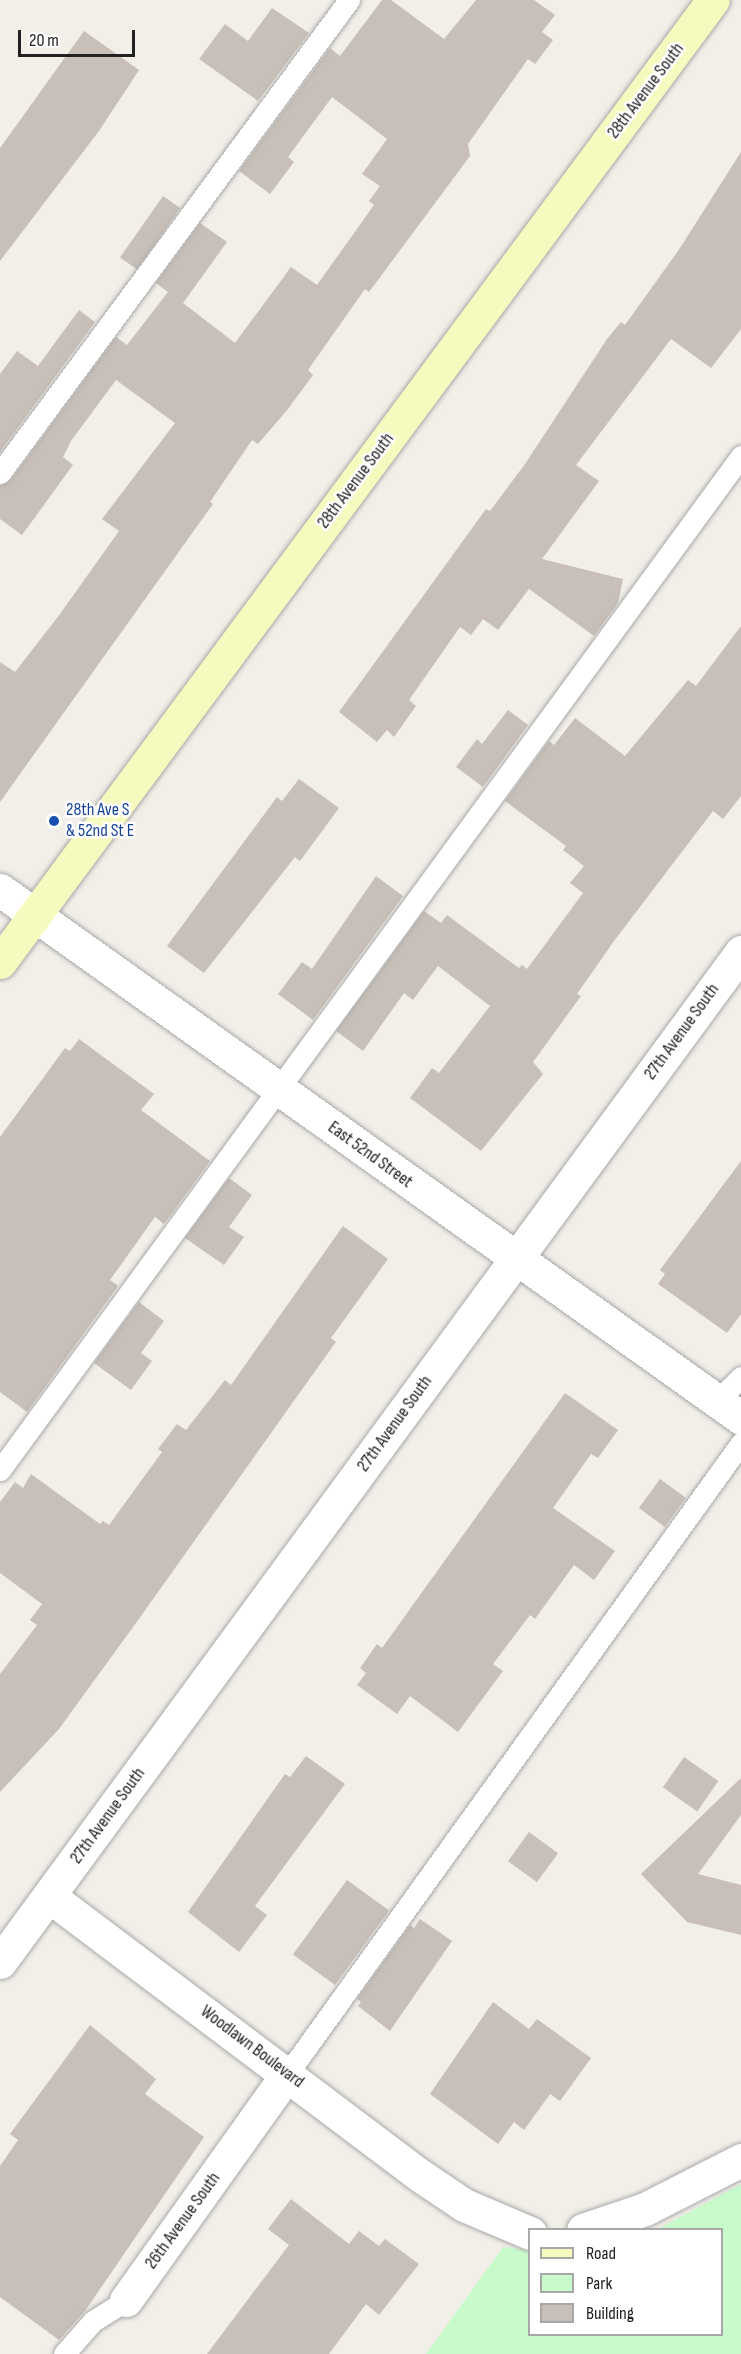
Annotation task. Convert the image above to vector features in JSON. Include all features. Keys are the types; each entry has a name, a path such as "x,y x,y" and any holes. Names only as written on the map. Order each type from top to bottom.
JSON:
{"street":[{"name":"28th Avenue South","path":"0,962 713,0"},
{"name":"East 52nd Street","path":"0,890 278,1088 514,1261 729,1410"},
{"name":"27th Avenue South","path":"49,1896 741,952"},
{"path":"0,1962 49,1896"},
{"name":"Woodlawn Boulevard","path":"49,1896 445,2192 505,2225 528,2232"},
{"name":"26th Avenue South","path":"126,2300 288,2073"},
{"path":"586,2228 635,2213 741,2160"}],"lane":[{"path":"0,473 349,0"},
{"path":"0,1470 741,456"},
{"path":"729,1410 741,1377"},
{"path":"288,2073 741,1443"},
{"name":"26th Avenue South","path":"64,2354 87,2326 126,2300"}],"green space":[{"path":"741,2184 741,2354 426,2354 503,2247 528,2250 528,2336 723,2336 723,2228 660,2228"}],"building":[{"path":"382,0 391,0 444,39 476,0 534,0 555,15 542,32 553,40 535,64 528,59 468,144 470,156 369,292 365,289 308,370 313,375 288,409 258,444 252,440 210,502 213,504 0,802 0,662 15,672 60,614 119,531 102,519 175,423 116,380 71,441 63,457 73,465 22,535 0,519 0,486 10,481 116,337 127,345 168,292 156,283 200,223 227,242 183,303 235,343 291,267 317,285 374,205 369,201 380,186 362,174 387,139 332,97 288,157 294,162 270,194 239,171 330,48 340,56"},
{"path":"272,8 309,33 258,101 199,59 225,24 248,41"},
{"path":"84,31 139,70 99,131 0,261 0,148"},
{"path":"741,152 741,329 711,368 671,339 576,465 599,481 542,559 623,579 618,603 594,636 529,589 498,630 483,619 471,635 460,627 409,700 416,706 394,737 387,730 377,742 339,712 486,509 490,511 525,464 607,339 621,322 625,325 678,251"},
{"path":"163,196 180,208 137,269 120,257"},
{"path":"79,310 95,322 0,452 0,374 17,351 38,366"},
{"path":"741,626 741,796 723,819 713,811 614,941 577,994 581,996 533,1062 543,1074 481,1151 410,1098 432,1068 439,1073 490,1006 438,966 413,1000 404,993 363,1051 336,1031 424,911 441,923 447,915 519,968 522,965 527,969 583,893 570,883 584,866 563,850 566,846 505,801 549,741 554,745 575,718 625,756 688,680 696,686"},
{"path":"508,710 528,725 483,787 456,767 477,739 482,744"},
{"path":"299,779 339,808 300,861 295,857 204,973 167,946 277,797 282,801"},
{"path":"376,876 403,896 313,1020 278,994 302,962 312,969"},
{"path":"79,1039 154,1094 141,1110 210,1161 164,1224 155,1217 110,1280 118,1286 27,1412 0,1392 0,1137 65,1048 70,1051"},
{"path":"741,1161 741,1314 727,1333 658,1284 665,1274 660,1270"},
{"path":"229,1178 252,1195 229,1227 244,1237 224,1265 185,1238"},
{"path":"343,1226 388,1259 331,1338 336,1342 59,1729 0,1792 0,1674 37,1625 30,1620 42,1604 0,1573 0,1502 15,1482 23,1488 31,1474 100,1524 103,1521 109,1525 162,1452 158,1449 177,1424 186,1430 225,1380 231,1385"},
{"path":"139,1302 164,1321 141,1353 152,1361 131,1390 94,1363"},
{"path":"565,1393 618,1430 598,1458 591,1454 553,1508 615,1551 594,1580 574,1565 535,1619 530,1615 493,1664 503,1671 458,1732 410,1696 397,1714 357,1685 366,1673 360,1668 377,1644 382,1648"},
{"path":"660,1479 686,1498 665,1527 639,1508"},
{"path":"306,1756 345,1784 255,1906 267,1915 239,1952 188,1912 285,1774 290,1777"},
{"path":"684,1757 718,1781 697,1811 663,1787"},
{"path":"741,1778 741,1815 698,1874 741,1885 741,1935 687,1922 641,1874"},
{"path":"529,1832 558,1853 537,1882 508,1861"},
{"path":"347,1880 389,1911 335,1985 293,1954"},
{"path":"420,1919 452,1941 390,2031 358,2006 361,2002 357,1999 410,1925 414,1928"},
{"path":"493,2002 529,2029 537,2019 591,2058 560,2101 550,2094 524,2130 514,2122 498,2144 430,2094"},
{"path":"90,2025 156,2079 145,2094 204,2137 85,2311 59,2340 0,2297 0,2166 18,2140 10,2134"},
{"path":"291,2199 349,2244 359,2231 379,2246 385,2239 419,2264 379,2315 366,2304 329,2354 207,2354 289,2245 268,2229"}],"place":[{"name":"28th Ave S & 52nd St E","path":"54,821"}]}
